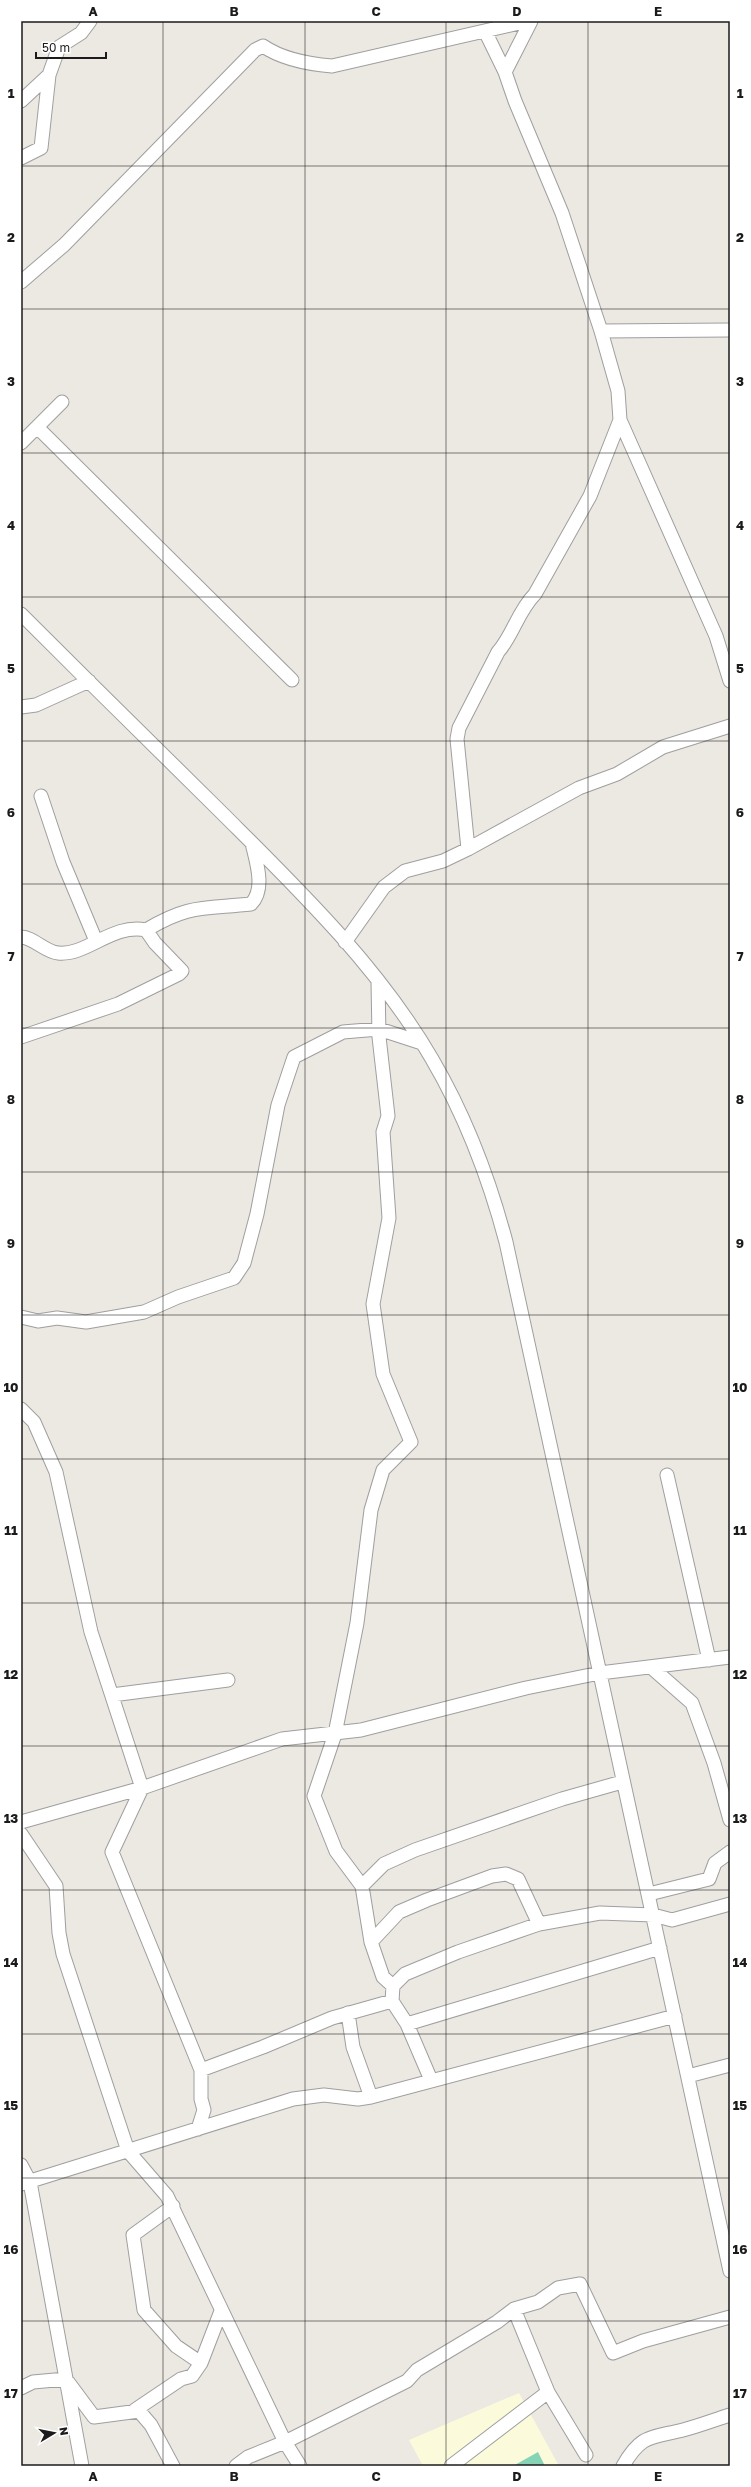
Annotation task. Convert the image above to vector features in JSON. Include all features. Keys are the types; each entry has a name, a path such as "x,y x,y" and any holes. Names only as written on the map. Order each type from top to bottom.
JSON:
{"street":[{"path":"21,158 41,148 49,75 60,47 81,33 90,21"},
{"path":"21,282 64,245 255,50 263,46 269,51 308,64 332,66 529,21"},
{"path":"504,72 529,21"},
{"path":"485,31 504,72 562,213 602,331 618,391 620,420 716,636 730,681"},
{"path":"21,101 49,75"},
{"path":"602,331 730,330"},
{"path":"21,443 62,402"},
{"path":"468,850 457,739 459,728 498,652 504,645 528,601 535,594 590,496 620,420"},
{"path":"38,427 292,680"},
{"path":"21,614 298,888 378,981 422,1043 457,1104 493,1194 506,1242 600,1673 622,1782 649,1894 674,2016 730,2266"},
{"path":"21,707 36,705 89,681"},
{"path":"345,942 384,887 405,871 443,861 468,850 579,788 617,774 663,747 685,738 730,726"},
{"path":"41,796 63,862 96,941"},
{"path":"21,937 58,953 72,950 109,935 134,928 146,930 170,915 197,907 251,904 256,899 259,878 252,843"},
{"path":"21,1037 118,1004 179,974 182,970 155,943 146,930"},
{"path":"378,981 379,1029 388,1116 383,1132 389,1218 373,1304 383,1374 411,1442 383,1470 371,1510 357,1623 335,1734 314,1796 336,1851 362,1886 370,1942 383,1977 393,1986"},
{"path":"21,1317 38,1321 57,1318 86,1322 144,1312 178,1297 234,1278 244,1263 257,1214 278,1105 294,1057 343,1032 379,1029 422,1043"},
{"path":"21,1409 34,1422 56,1472 80,1586 112,1695 142,1788 112,1852 201,2070 201,2099 204,2110 198,2129"},
{"path":"667,1475 709,1660"},
{"path":"21,1822 142,1788 282,1739 361,1730 526,1688 600,1673 730,1657"},
{"path":"650,1667 692,1703 714,1763 730,1820"},
{"path":"112,1695 228,1680"},
{"path":"362,1886 384,1864 416,1850 562,1799 622,1782"},
{"path":"21,1834 56,1886 59,1933 63,1954 128,2151 168,2196 221,2311 285,2442 300,2466"},
{"path":"649,1894 709,1879 716,1863 730,1852"},
{"path":"370,1942 399,1912 492,1876 506,1874 518,1879 539,1924"},
{"path":"431,2080 407,2024 392,2001 393,1986 404,1974 539,1924 600,1913 653,1915 672,1920 730,1904"},
{"path":"407,2024 660,1948"},
{"path":"201,2070 348,2013 392,2001"},
{"path":"348,2013 353,2047 371,2097"},
{"path":"25,2183 293,2099 324,2095 358,2099 371,2097 674,2016"},
{"path":"688,2076 730,2066"},
{"path":"21,2164 66,2379 82,2466"},
{"path":"173,2206 133,2235 144,2310 176,2346 201,2363"},
{"path":"236,2466 248,2457 285,2442 407,2381 417,2370 497,2322 514,2309 538,2302 558,2288 580,2284 613,2353 643,2341 730,2317"},
{"path":"514,2309 548,2392 586,2455"},
{"path":"66,2379 94,2417 135,2410 181,2378 192,2376 201,2363 221,2311"},
{"path":"21,2388 33,2382 66,2379"},
{"path":"451,2466 548,2392"},
{"path":"135,2410 139,2411 151,2425 173,2466"},
{"path":"624,2466 633,2449 651,2436 683,2430 730,2415"}],"shaded area":[{"path":"519,2393 559,2466 423,2466 409,2440"}],"green space":[{"path":"538,2452 545,2466 513,2466"}]}
